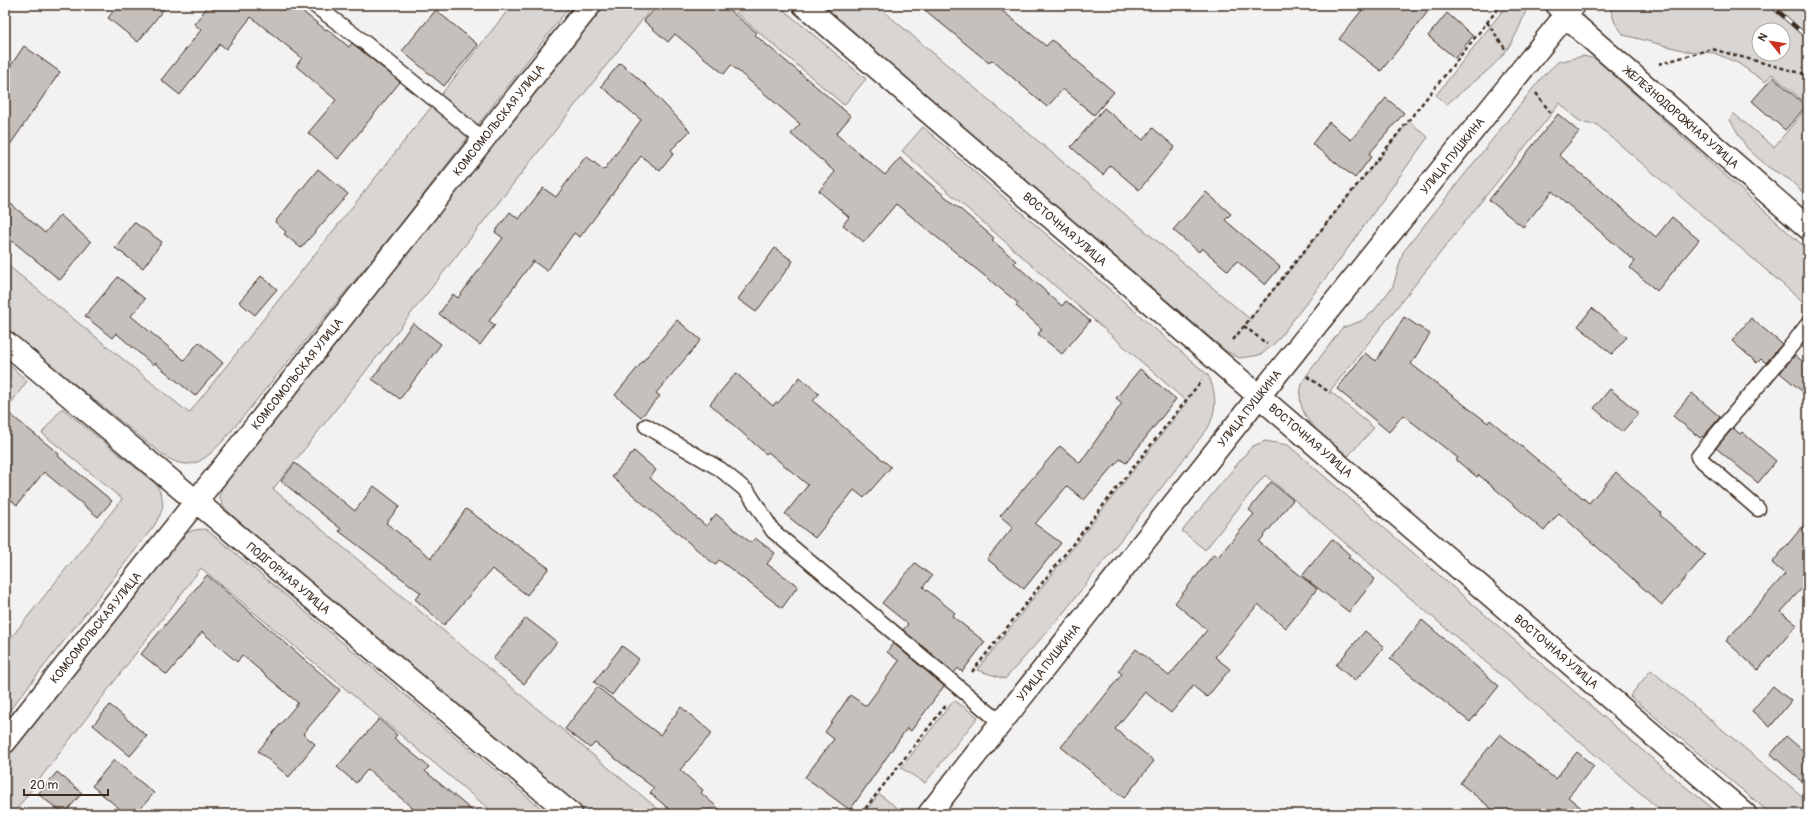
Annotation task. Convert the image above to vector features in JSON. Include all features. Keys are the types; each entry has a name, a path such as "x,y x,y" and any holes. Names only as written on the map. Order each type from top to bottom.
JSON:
{"street":[{"name":"КОМСОМОЛЬСКАЯ УЛИЦА","path":"5,742 590,5"},
{"name":"ВОСТОЧНАЯ УЛИЦА","path":"804,5 1745,814"},
{"name":"ЖЕЛЕЗНОДОРОЖНАЯ УЛИЦА","path":"1565,9 1630,73 1808,228"},
{"name":"УЛИЦА ПУШКИНА","path":"929,814 1565,9"},
{"name":"ПОДГОРНАЯ УЛИЦА","path":"5,342 572,814"}],"lane":[{"path":"314,5 364,42 484,140"},
{"path":"1758,509 1698,457 1808,324"},
{"path":"646,426 720,469 748,492 773,531 1001,723"}],"path":[{"path":"861,814 1218,360 1501,5"},
{"path":"1630,73 1712,49 1808,76"}],"shaded area":[{"path":"512,5 571,5 396,230 223,441 209,455 196,463 189,464 181,463 163,455 5,328 5,263 189,413"},
{"path":"600,5 654,5 273,489 664,814 589,814 513,754 300,577 223,506 219,496 222,486"},
{"path":"727,5 778,5 866,79 844,105"},
{"path":"821,5 876,5 1250,319 1409,121 1428,137 1338,262 1276,342 1262,354 1239,358 1226,351"},
{"path":"1507,5 1528,5 1510,45 1489,70 1446,105 1436,95"},
{"path":"1609,5 1808,5 1808,105 1772,74 1765,82 1738,63 1714,53 1686,51 1624,35 1615,23"},
{"path":"1583,56 1596,59 1808,250 1808,306 1596,124 1580,121 1560,103 1330,391 1374,428 1348,456 1320,433 1311,424 1305,414 1301,404 1300,392 1304,379 1342,328 1361,321 1373,312 1393,286 1403,252 1542,77 1558,62"},
{"path":"1808,106 1808,198 1790,180 1768,167 1747,148 1730,120 1733,113 1774,147"},
{"path":"923,127 1208,375 1213,388 1215,402 1213,415 1208,428 1060,617 1005,679 977,670 1187,402 902,151"},
{"path":"5,361 27,381 9,406 5,403"},
{"path":"62,408 157,485 162,497 163,506 154,526 5,716 5,645 122,499 42,433"},
{"path":"1265,441 1288,445 1677,780 1720,814 1665,814 1265,475 1205,550 1182,531 1248,451 1253,446"},
{"path":"205,529 548,814 495,814 201,568 13,814 5,814 5,757 176,536 195,530"},
{"path":"1651,670 1808,801 1808,814 1771,814 1630,696"},
{"path":"954,700 978,717 925,783 901,768"},
{"path":"879,794 904,813 863,814"}],"building":[{"path":"118,5 167,5 138,42 108,18"},
{"path":"209,5 294,5 349,47 352,43 400,82 338,159 308,133 336,100 296,66 302,58 251,17 226,49 220,44 180,95 161,80 201,30 194,24"},
{"path":"658,5 723,5 757,33 755,35 851,116 836,134 885,175 900,158 994,238 992,240 1016,261 1014,263 1062,306 1066,301 1090,321 1062,354 1038,334 1042,329 1016,306 1018,303 896,204 864,242 843,225 849,217 819,191 835,172 791,134 800,124 731,65 724,74 675,34 668,42 644,21"},
{"path":"919,5 995,5 1046,46 1052,40 1114,92 1094,115 1063,89 1047,107 992,60 989,63"},
{"path":"1366,5 1433,5 1381,71 1339,39"},
{"path":"436,10 478,45 444,86 402,51"},
{"path":"1447,13 1473,36 1455,58 1428,36"},
{"path":"24,46 60,72 5,152 5,74"},
{"path":"620,63 646,85 690,131 671,150 674,153 660,171 641,156 580,237 574,233 547,271 533,261 489,321 495,325 480,345 439,314 453,294 458,298 503,238 495,232 510,212 519,219 543,188 556,197 586,156 604,170 641,120 601,86"},
{"path":"1773,77 1806,106 1785,130 1752,101"},
{"path":"1386,98 1404,113 1369,154 1372,156 1355,178 1312,144 1329,122 1351,140"},
{"path":"1104,108 1143,140 1153,128 1175,147 1139,190 1110,165 1103,175 1071,147"},
{"path":"1558,114 1579,132 1559,155 1656,237 1672,217 1699,240 1657,291 1630,268 1635,261 1552,191 1523,227 1489,200"},
{"path":"318,169 348,194 301,248 284,234 286,232 275,222"},
{"path":"1206,192 1231,214 1225,220 1280,267 1265,285 1237,261 1228,271 1202,248 1199,252 1173,230"},
{"path":"5,199 45,233 60,215 91,242 60,280 5,235"},
{"path":"134,222 162,242 143,268 115,248"},
{"path":"775,248 793,261 756,312 738,299"},
{"path":"261,276 277,289 255,315 239,302"},
{"path":"118,277 145,299 131,316 184,360 199,342 223,363 195,396 155,363 153,365 116,333 112,338 85,316"},
{"path":"1592,308 1627,337 1612,354 1578,326"},
{"path":"1404,317 1430,334 1411,364 1488,423 1490,420 1589,503 1616,472 1661,513 1660,515 1705,555 1662,605 1559,513 1544,531 1479,475 1477,477 1456,460 1458,458 1403,415 1389,432 1337,389 1365,353 1376,361"},
{"path":"1751,318 1782,344 1766,363 1761,359 1757,363 1732,341"},
{"path":"677,320 701,340 656,393 660,396 641,417 615,395"},
{"path":"413,323 441,344 400,399 372,379"},
{"path":"1795,355 1808,366 1808,396 1780,373"},
{"path":"1140,369 1176,399 1126,463 1120,459 1084,500 1067,486 1035,524 1061,543 1024,589 987,559 1013,527 1000,516 1060,446 1080,463 1122,403 1116,398"},
{"path":"736,373 773,406 776,402 778,403 800,377 819,394 813,401 891,467 864,498 854,490 815,538 785,514 808,485 768,452 766,454 710,404"},
{"path":"1610,389 1639,413 1622,432 1594,408"},
{"path":"1692,393 1720,417 1703,437 1702,436 1700,438 1673,416"},
{"path":"5,410 59,454 58,456 112,501 98,517 44,472 17,505 5,495"},
{"path":"1733,428 1740,434 1742,432 1776,461 1758,483 1716,448"},
{"path":"634,451 656,470 650,478 706,526 716,514 751,543 755,538 775,553 767,564 798,586 782,608 719,560 715,565 612,477"},
{"path":"295,463 355,511 374,486 400,506 386,523 431,558 466,509 549,568 527,595 492,569 444,625 415,599 421,593 339,531 341,529 281,481"},
{"path":"1271,482 1293,500 1259,542 1317,589 1286,628 1258,604 1215,657 1230,669 1207,697 1193,686 1171,713 1145,692 1115,729 1154,761 1124,798 1061,747 1081,723 1082,724 1122,674 1118,671 1136,649 1169,676 1207,630 1175,603 1214,554 1218,557 1254,514 1249,510"},
{"path":"1808,520 1808,593 1802,588 1781,612 1797,625 1758,670 1726,641 1785,574 1772,563"},
{"path":"1332,539 1350,555 1348,557 1375,579 1349,612 1302,576"},
{"path":"915,563 932,576 923,587 955,613 952,616 985,642 962,672 958,668 954,673 903,630 908,624 882,603"},
{"path":"207,575 340,690 303,734 315,744 289,777 258,751 298,703 242,655 237,662 202,632 167,675 141,654"},
{"path":"526,618 557,642 524,684 493,659"},
{"path":"1422,620 1499,686 1470,722 1390,659"},
{"path":"1365,631 1384,647 1355,681 1336,665"},
{"path":"893,643 944,686 911,731 907,728 850,810 805,777 834,739 825,732 850,695 866,706 899,661 887,652"},
{"path":"622,646 639,659 612,695 594,682"},
{"path":"1773,686 1791,701 1770,727 1752,711"},
{"path":"597,687 660,735 681,707 712,733 680,770 703,790 701,793 725,814 675,814 650,793 654,788 595,743 590,748 565,729"},
{"path":"110,705 147,736 130,756 93,725"},
{"path":"379,719 397,735 394,738 429,767 425,771 476,814 419,814 368,769 356,783 337,767"},
{"path":"1500,734 1555,779 1577,752 1594,766 1568,797 1589,814 1498,814 1460,783"},
{"path":"1786,736 1808,755 1808,787 1771,754"},
{"path":"114,760 154,793 136,814 126,814 92,786"},
{"path":"57,772 82,793 64,814 38,794"}],"railway":[{"path":"1771,5 1808,38"}]}
